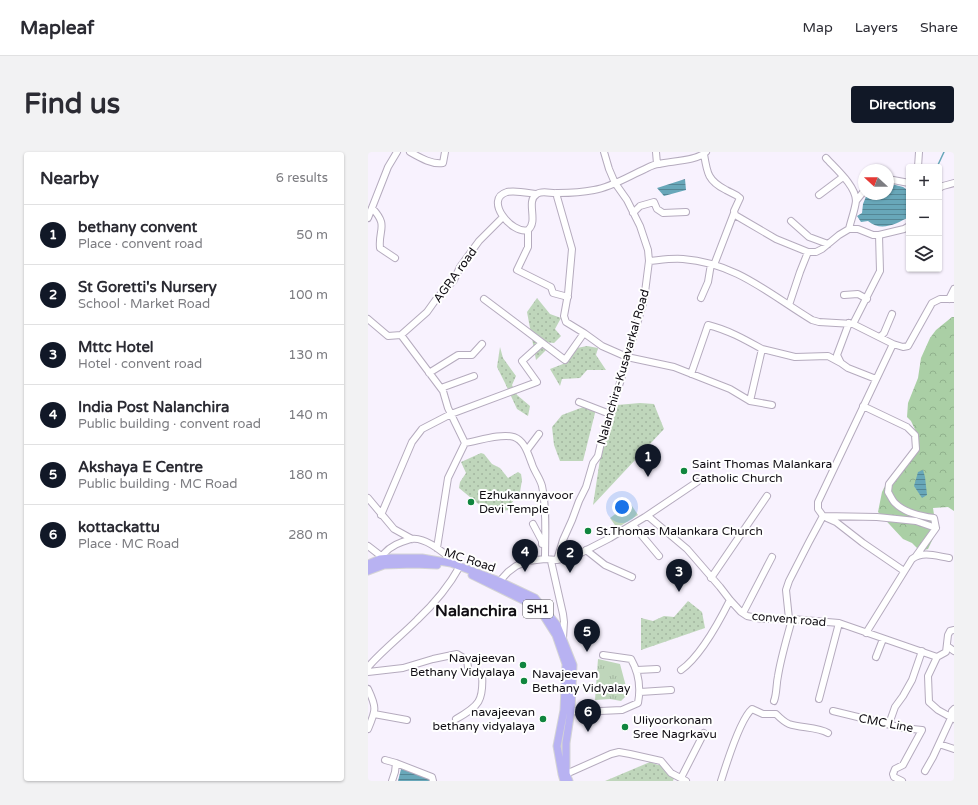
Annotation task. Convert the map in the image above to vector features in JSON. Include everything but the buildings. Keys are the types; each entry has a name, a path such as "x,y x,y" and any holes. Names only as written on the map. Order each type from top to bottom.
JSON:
{"main road":[{"name":"MC Road","path":"368,564 380,558 422,558 451,563 459,568 497,584 535,598 557,625 573,665 571,710 566,743 566,779"},
{"name":"MC Road","path":"368,571 384,565 414,564 459,568"},
{"name":"MC Road","path":"497,584 533,605 542,613 559,641 566,664 564,710 557,746 562,774 566,779"}],"street":[{"path":"368,218 388,168 397,152"},
{"path":"410,152 440,164 443,163 445,152"},
{"name":"Nalanchira-Kusavarkal Road","path":"549,560 562,540 572,520 586,487 593,463 598,456 644,300 649,261 648,250 640,226 609,169 604,152"},
{"path":"656,152 658,164"},
{"path":"918,164 919,152"},
{"path":"528,230 520,230 502,218 498,207 498,200 502,195 508,192 536,194 541,192 556,193 594,190 616,183 658,164 705,153 707,174 710,179 720,188 740,198 713,265 702,298"},
{"path":"826,158 854,192 856,200 849,229"},
{"path":"819,195 843,177"},
{"path":"894,180 906,182"},
{"path":"942,186 954,183"},
{"path":"556,193 572,249 568,297 564,319 566,322 602,346 628,356 674,367 730,389 750,402 772,405"},
{"path":"536,194 533,198 532,204 531,228 528,230 528,247 517,270 551,287 553,293 568,297"},
{"path":"633,213 640,206 654,202 657,208 663,213 686,212"},
{"path":"372,208 378,214 382,222 380,248 395,258"},
{"path":"734,213 738,217 776,239 808,252 816,252 849,229 858,229 872,235 879,235 906,228"},
{"name":"AGRA road","path":"401,335 427,312 437,298 454,280 460,267 479,241 502,218"},
{"path":"791,221 809,237 828,244"},
{"path":"841,363 837,355 851,323 867,298 880,271 879,235"},
{"path":"789,305 808,252"},
{"path":"649,261 684,259 713,265 746,277 816,322 851,323 893,344 903,347 908,346 932,303 940,299 951,299 954,289"},
{"path":"844,295 858,294 867,298"},
{"path":"484,299 565,360 584,333"},
{"path":"880,337 884,333 892,314"},
{"path":"368,319 388,336 401,335 443,391 451,414 465,443"},
{"path":"691,374 708,325 730,332 762,349 795,357 828,356 848,368 876,379"},
{"path":"381,515 412,442 422,429 451,414 537,382 522,361 542,343"},
{"path":"430,373 458,355 472,355 482,344"},
{"path":"893,344 818,502 818,509 823,516 836,522 863,543 904,571"},
{"path":"750,402 762,349"},
{"path":"441,388 474,376"},
{"path":"580,402 610,414"},
{"path":"863,406 907,427 915,435 916,449 889,484 888,492 895,503 904,509 922,516 934,518 936,528 916,556 912,559 866,633"},
{"path":"526,449 539,434"},
{"path":"465,443 497,437 512,437 519,440 526,449 542,485 549,560"},
{"path":"437,548 448,478 465,443"},
{"path":"497,584 516,566 528,561 549,560 577,555 633,525 697,482"},
{"path":"711,578 767,496"},
{"path":"368,498 394,529 412,539 422,540 437,548 459,568 443,592 380,654 368,668"},
{"path":"823,516 877,517 916,521 936,528"},
{"path":"774,701 777,692 777,678 791,619 786,590 808,542 823,516"},
{"name":"convent road","path":"645,517 651,518 687,549 730,600 743,613 754,618 839,623 937,657"},
{"path":"533,524 542,541 549,560 563,614 563,638"},
{"path":"633,525 659,556"},
{"path":"368,546 380,558 394,545 412,539"},
{"path":"586,550 604,564 632,577"},
{"path":"916,556 924,554 949,558"},
{"path":"743,613 772,557"},
{"path":"681,670 690,664 722,617 730,600"},
{"path":"819,699 839,623"},
{"path":"953,718 938,710 929,702 928,676 937,657 946,652 948,635 950,631 954,630"},
{"path":"876,657 883,639"},
{"path":"947,646 954,651"},
{"path":"888,724 894,707 903,696 912,680 922,652"},
{"path":"368,672 403,668 457,654 467,660 468,667"},
{"path":"571,710 578,712 622,710 638,703 640,692 636,670 631,659 603,655"},
{"path":"636,670 656,669"},
{"path":"456,719 476,707 480,700 483,691 482,673"},
{"path":"368,689 374,702 375,709 368,729"},
{"path":"640,692 671,690"},
{"path":"721,781 729,756 746,715 752,709 763,714 776,714 790,724 828,733"},
{"path":"925,771 953,718 952,711 954,709"},
{"name":"CMC Line","path":"833,710 903,728 922,730 903,765 895,769 893,774 894,777 902,781"},
{"path":"374,714 407,720"},
{"path":"566,779 611,754 619,752 644,756 661,761 671,773 684,780 704,733"},
{"path":"938,744 954,749"},
{"path":"384,760 432,777 433,781"},
{"path":"392,781 396,763"}],"green space":[{"path":"537,298 550,314 561,318 555,329 561,336 554,343 544,342 547,349 536,360 527,312"},
{"path":"954,317 954,511 948,507 933,508 935,521 938,528 928,549 920,551 912,543 903,539 878,512 882,492 889,478 909,454 919,438 911,421 907,417 908,403 918,378 921,358 930,338 936,330"},
{"path":"587,346 598,348 596,355 606,370 587,370 580,378 562,379 560,386 550,369 563,364 577,348"},
{"path":"500,347 503,358 516,376 512,385 517,395 530,406 528,416 517,409 497,367"},
{"path":"640,403 654,404 664,429 593,505 606,420 617,405"},
{"path":"586,406 596,409 583,461 560,461 554,445 552,427 562,415"},
{"path":"481,453 484,454 492,464 500,468 508,478 518,472 521,474 522,480 520,492 511,504 511,510 488,512 459,488 460,482 466,473 461,462"},
{"path":"630,503 638,515 617,528 610,518"},
{"path":"688,601 702,612 705,628 641,650 641,618 653,621 664,616 674,617"},
{"path":"598,659 620,664 628,694 621,701 610,699 595,700"},
{"path":"650,762 658,765 665,762 669,765 675,775 673,781 605,781"}],"water":[{"path":"685,179 686,190 664,196 657,188"},
{"path":"894,185 906,189 906,218 894,224 888,226 878,226 868,221 861,222 857,216 862,213 865,200 894,200"},
{"path":"923,470 927,495 922,498 914,486 918,472"},
{"path":"401,769 435,778 435,781 398,781"}],"waterway":[{"path":"938,164 944,152"}],"place":[{"name":"Saint Thomas Malankara Catholic Church","path":"684,471"},
{"name":"bethany convent","path":"648,477"},
{"name":"Ezhukannyavoor Devi Temple","path":"471,502"},
{"name":"St.Thomas Malankara Church","path":"588,531"},
{"name":"India Post Nalanchira","path":"525,572"},
{"name":"St Goretti's Nursery","path":"570,573"},
{"name":"Mttc Hotel","path":"679,592"},
{"name":"Akshaya E Centre","path":"587,652"},
{"name":"Navajeevan Bethany Vidyalaya","path":"523,665"},
{"name":"Navajeevan Bethany Vidyalay","path":"524,681"},
{"name":"navajeevan bethany vidyalaya","path":"543,719"},
{"name":"Uliyoorkonam Sree Nagrkavu","path":"625,727"},
{"name":"kottackattu","path":"588,732"}],"district":[{"name":"Nalanchira","path":"476,610"}]}
